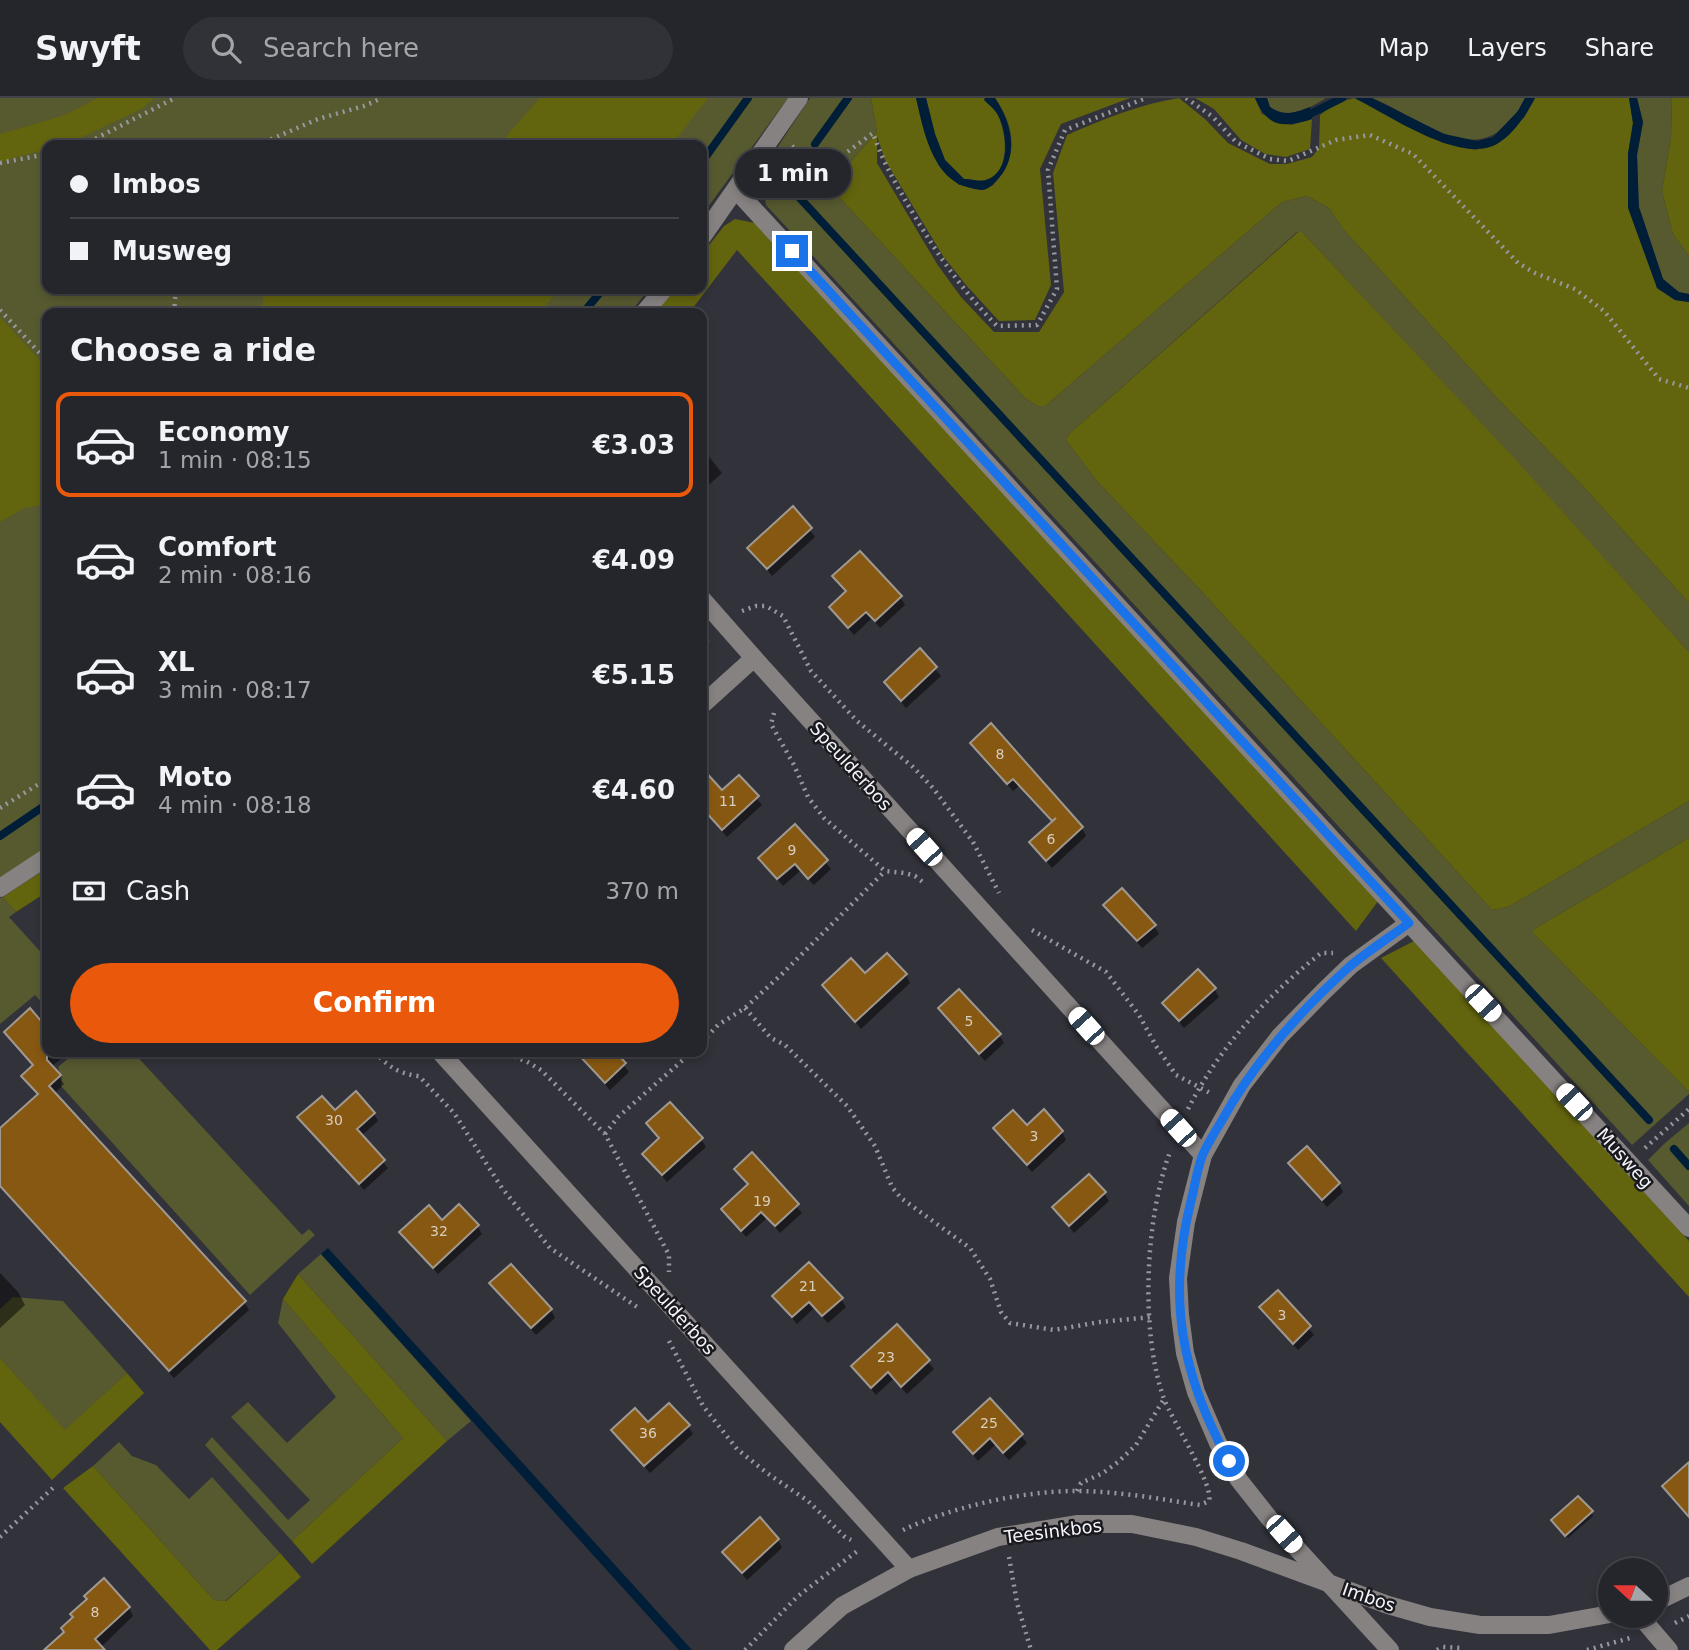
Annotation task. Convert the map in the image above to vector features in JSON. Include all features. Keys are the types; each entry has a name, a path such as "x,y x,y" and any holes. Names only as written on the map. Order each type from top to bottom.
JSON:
{"street":[{"path":"707,230 799,98"},
{"name":"Musweg","path":"736,190 1689,1228"},
{"path":"648,308 660,294"},
{"name":"Speulderbos","path":"707,605 1203,1155"},
{"path":"707,700 754,658"},
{"path":"0,888 42,860"},
{"name":"Imbos","path":"1409,923 1351,965 1280,1036 1242,1085 1203,1155 1186,1222 1178,1278 1185,1353 1196,1392 1218,1443 1239,1480 1269,1518 1330,1584 1430,1617 1480,1625 1549,1625 1598,1616"},
{"name":"Speulderbos","path":"445,1057 909,1569"},
{"name":"Teesinkbos","path":"793,1650 842,1606 909,1569 1005,1536 1079,1524 1132,1524 1196,1537 1330,1584 1390,1650"},
{"path":"1668,1596 1689,1586"},
{"path":"1650,1628 1669,1650"}],"path":[{"path":"93,140 175,98"},
{"path":"270,140 318,119 382,98"},
{"path":"774,132 822,170 873,133 883,163 941,260 967,294 997,326 1037,325 1057,289 1048,170 1065,130 1146,98"},
{"path":"1186,98 1213,117 1236,142 1270,159 1288,161 1336,140 1370,135 1413,153 1518,263 1575,289 1604,311 1659,379 1689,388"},
{"path":"0,163 42,155"},
{"path":"0,310 42,356"},
{"path":"707,643 719,620 756,606 777,610 791,629 811,671 857,721 913,767 961,825 1000,895 975,903"},
{"path":"811,671 794,682 785,692 771,724 814,808 848,841 885,871 915,876 932,890"},
{"path":"0,808 42,782"},
{"path":"707,1037 783,973 885,871"},
{"path":"1026,925 1105,972 1139,1015 1176,1075 1232,1103"},
{"path":"883,1540 914,1525 956,1511 1044,1493 1077,1491 1132,1495 1200,1505 1209,1501 1211,1495 1203,1476 1164,1399 1153,1348 1148,1276 1158,1193 1178,1128 1216,1061 1246,1022 1321,953 1330,952 1351,965"},
{"path":"745,1007 771,1038 785,1045 847,1106 875,1146 892,1187 901,1198 970,1248 990,1279 1001,1312 1010,1323 1054,1330 1100,1322 1180,1315"},
{"path":"380,1057 404,1074 419,1076 454,1113 502,1188 550,1248 655,1320 669,1273 668,1255 605,1134 541,1070 517,1057"},
{"path":"605,1134 618,1117 686,1057"},
{"path":"1629,1162 1689,1109"},
{"path":"667,1338 703,1406 737,1449 808,1500 845,1538 864,1546 798,1597 745,1650"},
{"path":"1077,1491 1081,1483 1118,1462 1136,1445 1164,1399"},
{"path":"0,1537 54,1487"},
{"path":"1005,1536 1017,1603 1031,1650"},
{"path":"1437,1650 1450,1646 1472,1649"}],"green space":[{"path":"0,98 788,98 707,208 707,140 42,140 42,294 645,294 634,308 42,308 42,852 0,879"},
{"path":"810,98 871,98 877,132 829,186 1026,399 1038,406 1044,407 1282,202 1307,196 1329,208 1343,229 1689,603 1689,652 1302,232 1297,232 1069,434 1066,440 1096,480 1204,594 1492,910 1508,907 1689,801 1689,838 1534,929 1535,935 1689,1092 1632,1145 766,205 763,185 769,160"},
{"path":"1267,98 1326,98 1298,112 1284,113 1270,107"},
{"path":"1372,98 1525,98 1509,122 1492,135 1473,140 1454,137 1434,129"},
{"path":"1637,98 1672,98 1671,138 1662,191 1673,234 1689,256 1689,294 1679,293 1663,279 1638,204 1637,155 1643,122"},
{"path":"3,897 16,912 9,917 42,953 42,1003 35,995 0,1024 0,898"},
{"path":"70,1057 138,1057 302,1235 309,1229 315,1235 250,1295 61,1086 62,1078 58,1067"},
{"path":"1689,1123 1689,1206 1648,1160"},
{"path":"321,1254 471,1421 447,1441 298,1274"},
{"path":"13,1297 63,1301 127,1373 65,1431 0,1358 0,1309"},
{"path":"283,1299 403,1438 292,1541 205,1445 212,1437 288,1520 310,1500 231,1417 248,1402 287,1443 336,1397 278,1323"},
{"path":"119,1442 132,1456 156,1465 189,1499 212,1477 280,1553 225,1601 214,1600 93,1466"}],"shaded area":[{"path":"98,98 155,98 141,109 76,140 42,140 42,150 0,162 0,134 65,115"},
{"path":"540,98 708,98 675,140 503,140"},
{"path":"871,98 916,98 926,136 939,166 959,185 992,186 1007,165 1012,143 1007,121 995,98 1130,98 1061,124 1040,169 1051,285 1035,320 999,321 966,285 943,256 885,160 877,136 877,163 937,264 961,297 994,332 1039,332 1064,292 1053,173 1067,135 1095,123 1136,108 1179,98 1205,119 1228,143 1270,164 1287,164 1312,157 1319,148 1320,115 1336,103 1354,98 1443,143 1476,150 1524,118 1535,98 1629,98 1633,123 1628,154 1657,288 1675,300 1689,302 1689,603 1343,229 1329,208 1307,196 1282,202 1044,407 1026,399 829,186 877,132"},
{"path":"926,98 984,98 998,115 1005,141 1003,161 994,176 984,181 964,179 945,160"},
{"path":"1195,98 1255,98 1262,114 1291,125 1312,119 1310,149 1286,157 1265,154 1241,140 1214,109"},
{"path":"1672,98 1689,98 1689,256 1673,234 1662,191 1671,138"},
{"path":"735,219 755,223 1379,900 1356,931 737,250 707,289 707,248 724,226"},
{"path":"1298,232 1302,232 1515,459 1689,652 1689,801 1508,907 1492,910 1204,594 1096,480 1066,440 1069,434"},
{"path":"264,294 555,294 543,308 262,308"},
{"path":"671,294 703,294 693,308 659,308"},
{"path":"0,317 42,363 42,505 25,508 0,522"},
{"path":"1689,838 1689,1092 1534,934 1534,929"},
{"path":"42,871 42,895 16,912 3,897"},
{"path":"1416,940 1689,1241 1689,1297 1381,958"},
{"path":"298,1274 447,1441 312,1564 292,1541 403,1438 283,1299"},
{"path":"0,1358 65,1430 127,1373 144,1393 52,1480 0,1422"},
{"path":"93,1466 214,1600 226,1601 280,1553 301,1577 217,1650 210,1650 63,1488"}],"water":[{"path":"916,98 926,98 945,160 964,179 981,181 994,175 1004,159 1005,139 1000,119 984,100 995,98 1006,118 1011,151 1004,172 992,185 983,190 963,186 944,172 927,141"},
{"path":"1255,98 1267,98 1270,107 1285,113 1310,107 1312,119 1293,124 1278,123 1265,115"},
{"path":"1355,98 1372,98 1444,134 1477,141 1493,137 1518,111 1525,98 1535,98 1509,135 1497,144 1482,149 1464,148 1425,135"},
{"path":"1629,98 1637,98 1643,122 1637,155 1639,207 1663,279 1679,292 1689,294 1689,302 1675,300 1657,288 1628,208 1628,154 1633,123"},
{"path":"328,1248 692,1650 679,1650 321,1254"}],"building":[{"path":"793,506 812,528 767,569 747,548"},
{"path":"860,551 902,596 875,621 866,612 848,628 829,607 846,591 832,576"},
{"path":"920,648 937,667 901,701 884,682"},
{"path":"991,723 1083,827 1046,861 1029,842 1056,818 1052,821 1013,779 1007,784 970,743"},
{"path":"707,774 722,790 739,775 759,796 722,830 707,814"},
{"path":"795,824 828,860 808,879 795,864 777,879 758,858"},
{"path":"1122,888 1156,925 1137,941 1103,905"},
{"path":"887,953 907,974 855,1022 822,985 851,958 865,973"},
{"path":"1198,969 1216,988 1179,1021 1162,1003"},
{"path":"959,989 1001,1034 979,1054 938,1008"},
{"path":"30,1008 42,1022 42,1057 47,1057 61,1075 49,1086 246,1301 169,1371 0,1186 0,1128 38,1094 21,1076 33,1065 4,1032"},
{"path":"581,1057 620,1057 626,1063 605,1083"},
{"path":"356,1091 375,1113 357,1129 385,1160 359,1184 297,1117 322,1096 335,1110"},
{"path":"670,1102 703,1138 662,1175 642,1154 659,1138 646,1123"},
{"path":"1044,1109 1063,1131 1027,1165 993,1128 1013,1110 1027,1125"},
{"path":"1307,1146 1340,1183 1322,1200 1288,1163"},
{"path":"752,1152 799,1204 775,1226 761,1212 741,1231 721,1209 748,1184 734,1169"},
{"path":"1089,1174 1106,1192 1069,1226 1052,1207"},
{"path":"459,1204 479,1225 433,1268 399,1232 429,1205 442,1220"},
{"path":"809,1262 843,1298 822,1316 809,1302 792,1317 772,1296"},
{"path":"511,1264 552,1309 531,1328 489,1283"},
{"path":"1278,1290 1311,1326 1293,1344 1259,1307"},
{"path":"897,1324 930,1360 901,1387 888,1372 871,1388 851,1366"},
{"path":"990,1398 1023,1434 1003,1453 990,1438 973,1454 953,1432"},
{"path":"669,1403 690,1425 644,1466 611,1430 635,1408 648,1422"},
{"path":"1689,1462 1689,1517 1662,1486"},
{"path":"1578,1496 1593,1511 1565,1536 1551,1520"},
{"path":"760,1517 779,1539 742,1573 722,1552"},
{"path":"104,1578 130,1607 95,1639 105,1650 44,1650 64,1632 61,1628 73,1617 70,1614 87,1599 84,1596"}],"waterway":[{"path":"707,155 748,98"},
{"path":"815,144 848,98"},
{"path":"1304,117 1342,98"},
{"path":"786,183 1649,1120"},
{"path":"587,308 599,294"},
{"path":"0,836 42,807"},
{"path":"1674,1149 1689,1166"}],"route":[{"path":"792,251 1409,923 1351,965 1280,1036 1242,1085 1203,1155 1186,1222 1178,1278 1180,1315 1185,1353 1196,1392 1218,1443 1229,1461"}]}
